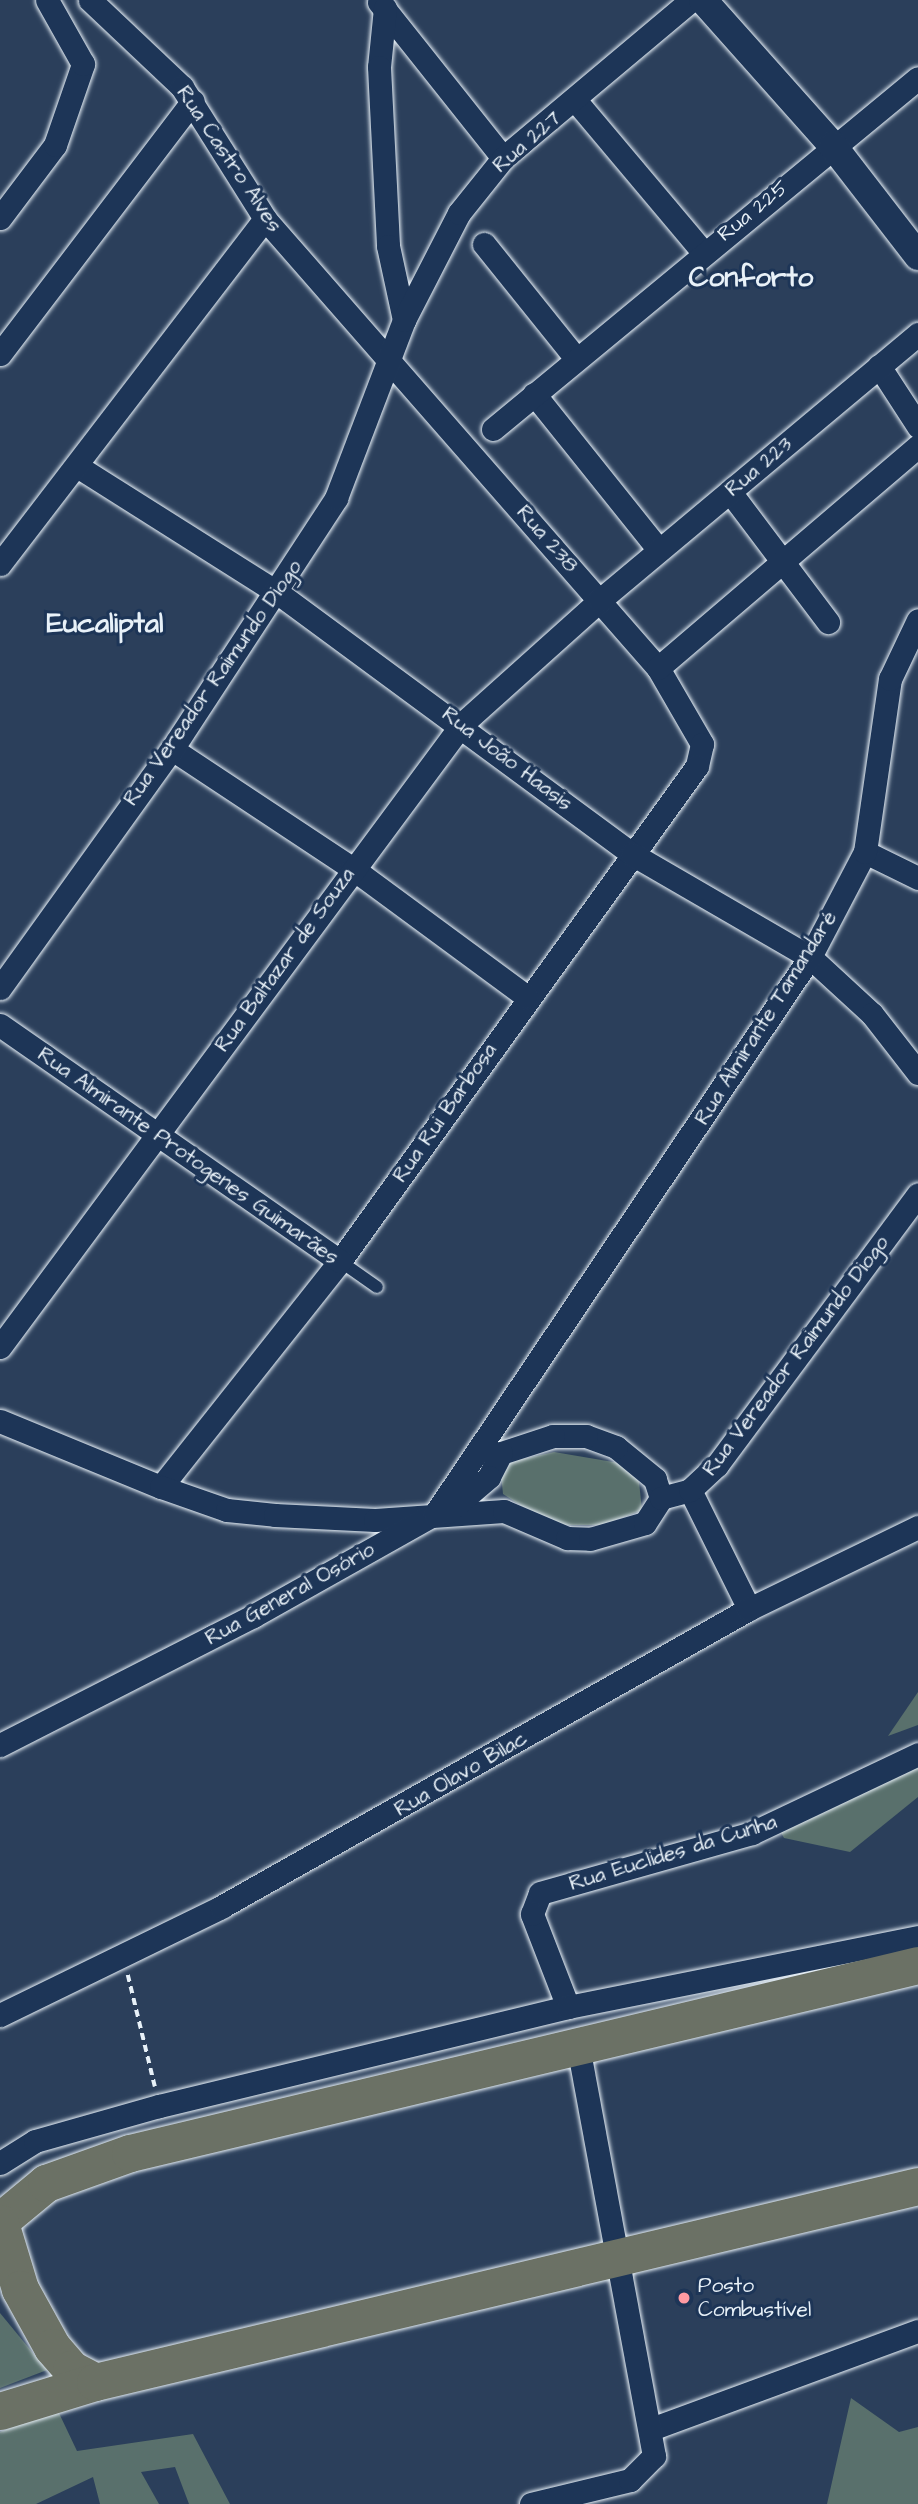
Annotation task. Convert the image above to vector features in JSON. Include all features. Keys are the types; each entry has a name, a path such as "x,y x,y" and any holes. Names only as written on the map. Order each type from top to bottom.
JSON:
{"main road":[{"path":"95,2382 71,2369 38,2323 0,2222 30,2194 74,2169 577,2042 918,1965"},
{"path":"0,2411 95,2382 620,2260 918,2186"}],"street":[{"path":"0,218 55,145 83,64 47,0"},
{"name":"Rua Castro Alves","path":"90,0 193,101 265,219 389,357"},
{"name":"Rua 227","path":"389,357 404,320 459,213 503,158 691,0"},
{"path":"703,0 833,146 918,256"},
{"path":"381,4 503,158"},
{"path":"381,4 379,67 388,246 404,320"},
{"name":"Rua 225","path":"493,429 702,252 918,78"},
{"path":"575,100 702,252"},
{"path":"0,354 193,101"},
{"path":"0,564 265,219"},
{"path":"484,244 575,357"},
{"name":"Rua 223","path":"600,600 918,334"},
{"name":"Rua Vereador Raimundo Diogo","path":"0,988 172,749 278,593 336,498 389,357"},
{"name":"Rua 238","path":"389,357 657,668 698,727"},
{"path":"880,366 918,426"},
{"path":"534,394 659,550"},
{"path":"657,668 785,562 918,446"},
{"name":"Rua João Haasis","path":"77,466 278,593 463,724 632,854 810,957 872,1014 918,1073"},
{"path":"730,492 828,622"},
{"name":"Rua Baltazar de Souza","path":"0,1347 352,868 463,724 600,600"},
{"name":"Rua Almirante Tamandaré","path":"524,1380 810,957 864,852 890,680 900,646 918,620"},
{"name":"Rua Rui Barbosa","path":"161,1487 340,1261 527,997 697,766 698,727"},
{"path":"172,749 352,868 527,997"},
{"path":"864,852 918,878"},
{"name":"Rua Almirante Protogenes Guimarães","path":"0,1025 156,1137 340,1261"},
{"name":"Rua Vereador Raimundo Diogo","path":"658,1489 690,1489 717,1465 918,1194"},
{"name":"Rua General Osório","path":"0,1745 253,1616 442,1513 524,1380"},
{"path":"0,1421 161,1487 227,1510 275,1515 375,1520 442,1513 504,1511 567,1538 590,1539 645,1523 658,1489 616,1447 586,1436 553,1436 501,1453 489,1477 442,1513"},
{"path":"489,1477 504,1511"},
{"path":"690,1489 748,1609"},
{"name":"Rua Olavo Bilac","path":"0,2015 123,1956 359,1832 748,1609 918,1527"},
{"name":"Rua Euclides da Cunha","path":"568,2007 532,1914 540,1893 752,1833 918,1754"},
{"path":"0,2163 35,2141 159,2106 568,2007 918,1937"},
{"path":"531,2504 642,2474 654,2456 620,2260 577,2042"},
{"path":"651,2428 918,2331"}],"lane":[{"name":"Rua Almirante Protogenes Guimarães","path":"340,1261 377,1287"}],"path":[{"path":"123,1956 159,2106"}],"green space":[{"path":"554,1452 625,1464 639,1482 642,1510 603,1525 551,1525 503,1494 500,1464"},
{"path":"918,1692 918,1725 888,1736"},
{"path":"918,1755 918,1797 850,1852 784,1838 777,1825"},
{"path":"0,2313 47,2370 0,2388"},
{"path":"851,2398 899,2432 918,2427 918,2504 827,2504"},
{"path":"58,2411 77,2451 193,2434 230,2504 189,2504 175,2467 141,2472 159,2504 100,2504 93,2477 36,2504 0,2504 0,2432"}],"place":[{"name":"Posto Combustível","path":"684,2298"}],"district":[{"name":"Conforto","path":"751,278"},
{"name":"Eucaliptal","path":"105,624"}]}
